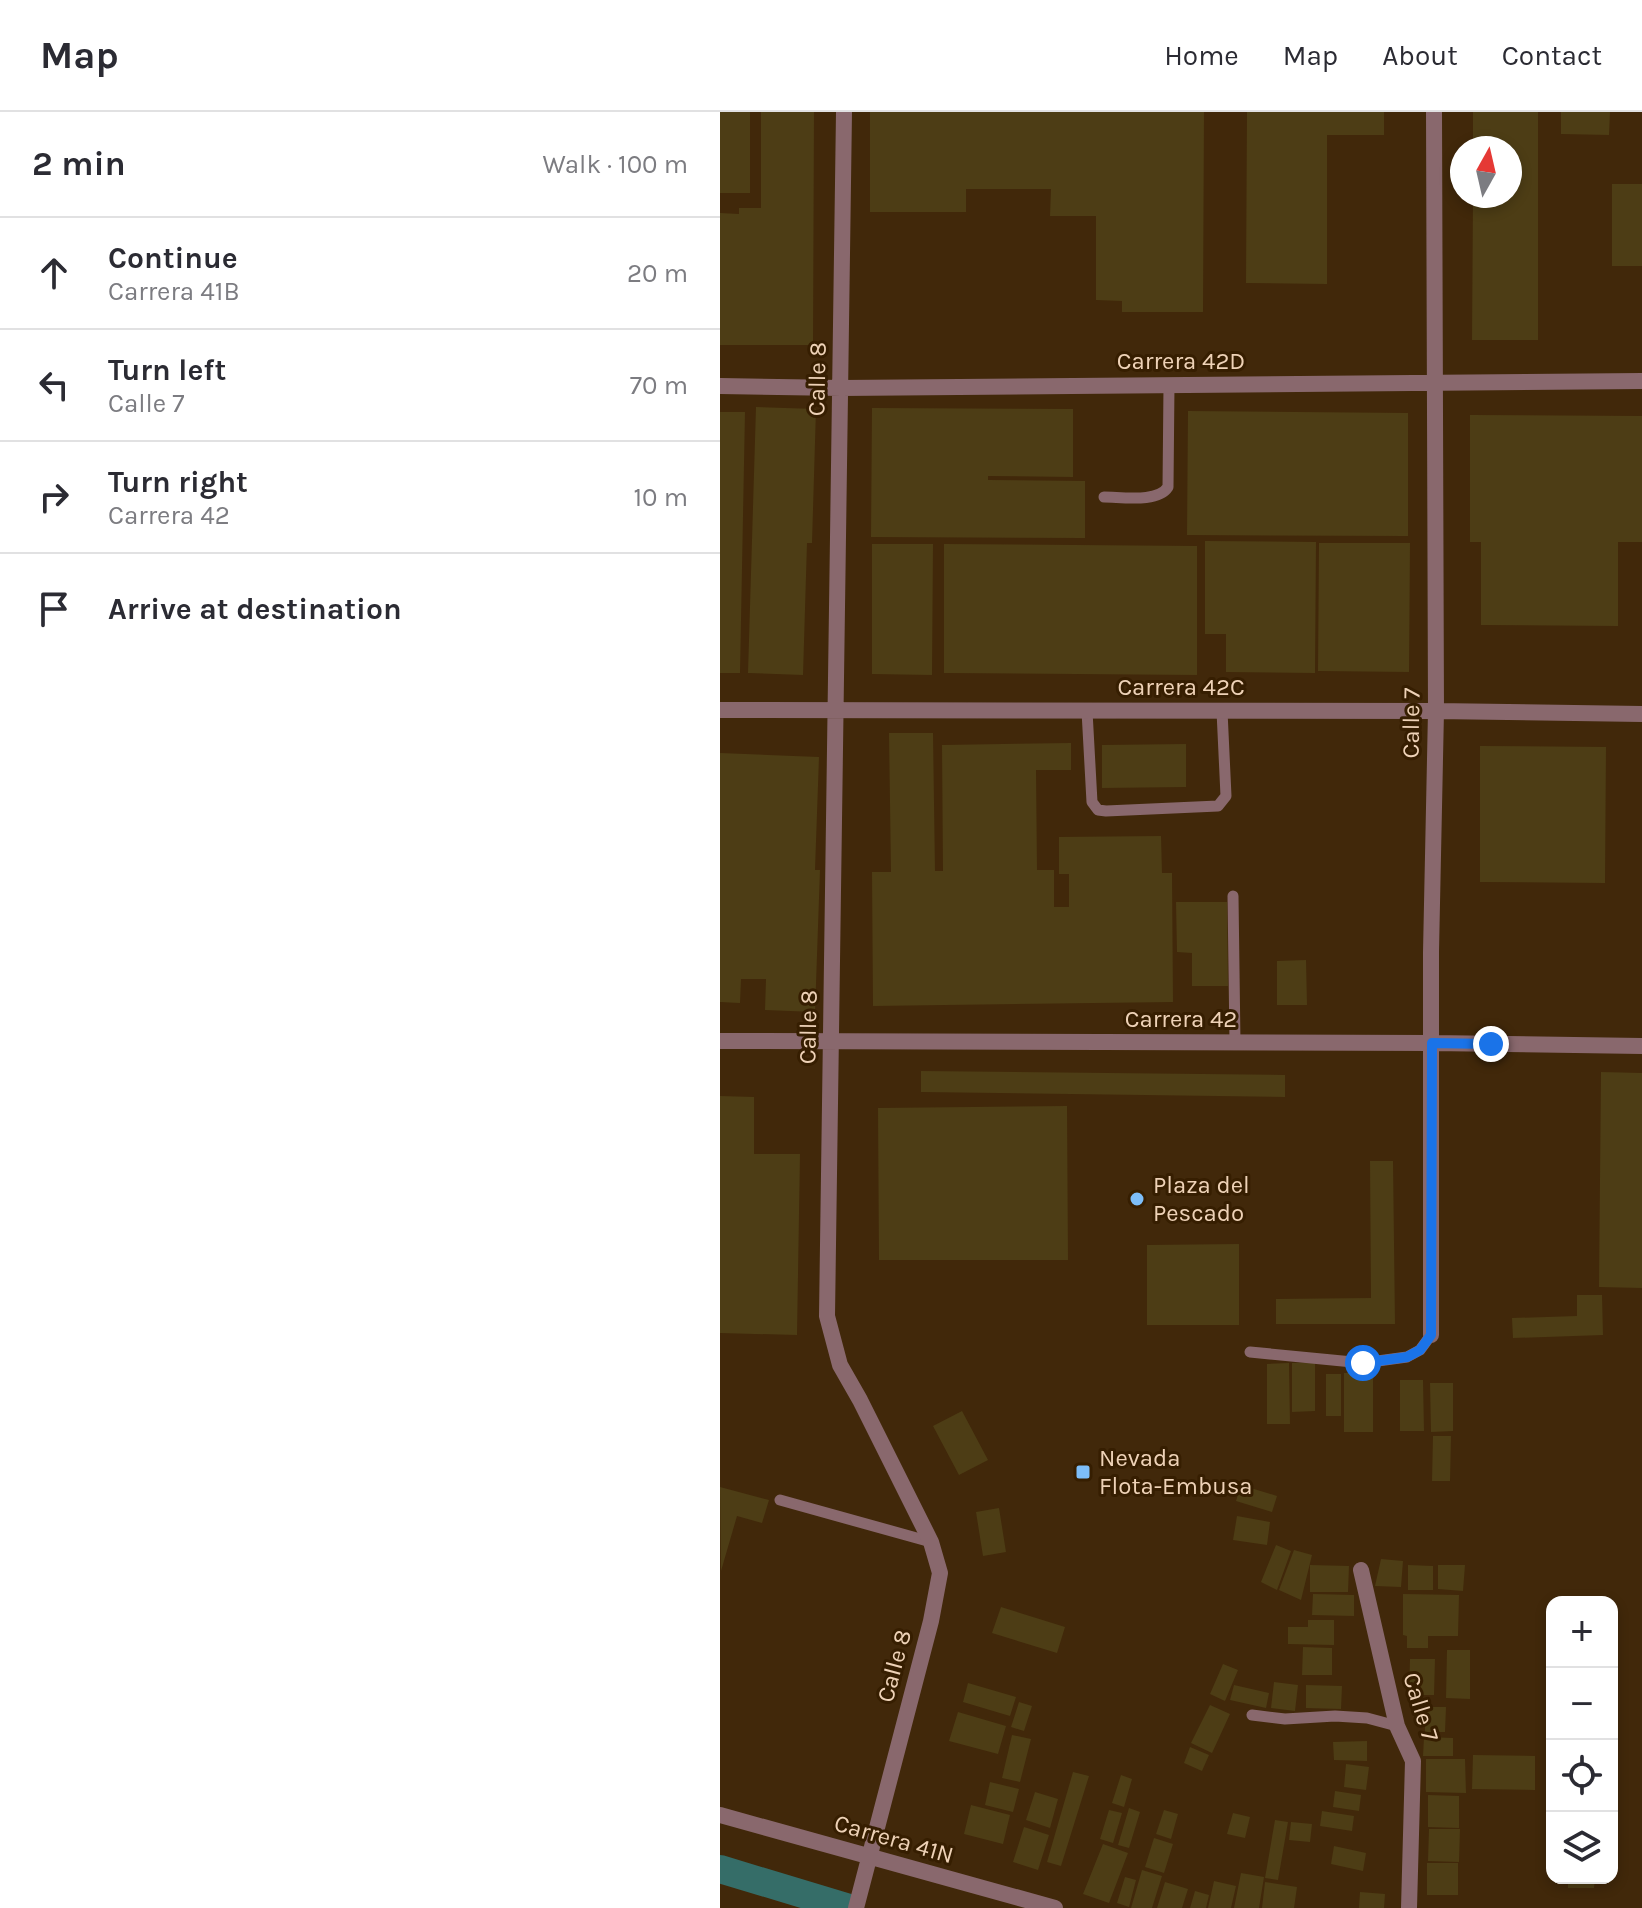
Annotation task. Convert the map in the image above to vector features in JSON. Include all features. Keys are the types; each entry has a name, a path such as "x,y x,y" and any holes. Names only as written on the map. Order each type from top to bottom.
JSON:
{"street":[{"name":"Calle 8","path":"844,112 827,1316 840,1365 931,1542 940,1573 931,1621 856,1908"},
{"name":"Calle 7","path":"1431,1335 1431,952 1436,711 1434,112"},
{"name":"Carrera 42D","path":"720,386 841,388 1642,381"},
{"name":"Carrera 42C","path":"720,710 1642,714"},
{"name":"Carrera 42","path":"720,1041 1642,1046"},
{"name":"Calle 7","path":"1361,1570 1397,1726 1413,1761 1409,1908"},
{"name":"Carrera 41N","path":"720,1815 866,1864 1055,1908"}],"lane":[{"path":"1104,497 1155,497 1163,494 1168,487 1169,385"},
{"path":"1087,711 1092,802 1098,810 1106,811 1218,806 1226,796 1222,711"},
{"path":"1233,896 1235,1043"},
{"path":"1250,1352 1363,1363 1407,1357 1420,1350 1431,1335"},
{"path":"780,1500 931,1542"},
{"path":"1252,1715 1285,1719 1367,1718 1397,1726"}],"building":[{"path":"720,112 750,112 750,193 720,193"},
{"path":"761,112 814,112 813,345 720,345 720,213 739,214 739,208 761,208"},
{"path":"870,112 1204,112 1203,312 1122,312 1122,301 1096,300 1096,216 1050,216 1051,189 966,189 966,212 870,212"},
{"path":"1247,112 1384,112 1384,135 1327,135 1327,284 1246,283"},
{"path":"1473,112 1538,112 1538,340 1472,340 1473,208 1522,208 1522,136 1473,136"},
{"path":"1561,112 1610,112 1609,135 1561,134"},
{"path":"1612,184 1642,184 1642,266 1612,266"},
{"path":"756,407 816,409 812,543 807,543 803,675 748,673"},
{"path":"872,408 1073,409 1073,477 988,476 988,480 1085,481 1085,538 871,537"},
{"path":"1188,411 1408,413 1408,536 1187,535"},
{"path":"720,412 745,412 740,673 720,673"},
{"path":"1470,415 1642,416 1642,542 1618,542 1618,626 1481,625 1481,542 1470,542"},
{"path":"1205,541 1316,542 1315,673 1226,672 1226,634 1205,634"},
{"path":"1319,543 1410,543 1409,672 1318,671"},
{"path":"872,544 933,544 932,675 872,674"},
{"path":"944,544 1197,546 1197,675 944,673"},
{"path":"889,733 933,733 935,871 943,871 942,745 1071,743 1071,770 1036,770 1037,870 1054,870 1054,907 1069,907 1069,874 1059,874 1059,837 1161,836 1162,873 1172,873 1173,1002 873,1006 872,872 891,872"},
{"path":"1186,744 1186,787 1102,788 1102,745"},
{"path":"1480,746 1606,747 1605,883 1480,882"},
{"path":"720,753 819,757 815,870 820,870 815,1012 765,1010 766,979 741,979 740,1003 720,1002"},
{"path":"1176,902 1227,902 1228,986 1192,986 1192,953 1177,952"},
{"path":"1306,960 1307,1005 1277,1005 1277,961"},
{"path":"921,1071 1285,1075 1285,1097 921,1092"},
{"path":"1601,1072 1642,1073 1642,1288 1599,1287"},
{"path":"720,1096 754,1097 754,1154 800,1154 797,1335 720,1333"},
{"path":"1067,1106 1068,1260 879,1260 878,1108"},
{"path":"1370,1161 1393,1161 1395,1324 1276,1324 1276,1299 1371,1298"},
{"path":"1239,1244 1239,1325 1147,1325 1147,1245"},
{"path":"1577,1295 1602,1295 1603,1335 1513,1338 1512,1318 1577,1316"},
{"path":"1315,1362 1315,1411 1292,1412 1292,1363"},
{"path":"1289,1363 1290,1424 1267,1424 1267,1364"},
{"path":"1344,1373 1373,1373 1373,1432 1344,1432"},
{"path":"1326,1374 1341,1374 1341,1416 1326,1416"},
{"path":"1400,1380 1423,1380 1424,1431 1400,1431"},
{"path":"1430,1383 1453,1383 1453,1431 1431,1432"},
{"path":"962,1411 988,1460 959,1475 933,1426"},
{"path":"1433,1436 1451,1436 1450,1481 1432,1481"},
{"path":"1241,1485 1277,1496 1272,1512 1236,1501"},
{"path":"720,1487 769,1500 762,1523 737,1516 721,1571"},
{"path":"999,1508 1006,1552 983,1556 976,1512"},
{"path":"1237,1516 1270,1522 1267,1545 1233,1540"},
{"path":"1276,1545 1291,1551 1277,1590 1261,1582"},
{"path":"1294,1550 1312,1555 1301,1600 1279,1590"},
{"path":"1381,1559 1403,1561 1401,1587 1375,1586"},
{"path":"1310,1565 1349,1566 1348,1592 1310,1592"},
{"path":"1408,1565 1433,1566 1433,1590 1408,1590"},
{"path":"1438,1565 1465,1565 1463,1591 1438,1589"},
{"path":"1313,1594 1354,1595 1354,1616 1312,1615"},
{"path":"1403,1594 1459,1595 1458,1636 1428,1636 1428,1648 1407,1648 1407,1636 1403,1635"},
{"path":"1001,1607 1065,1627 1057,1653 992,1633"},
{"path":"1308,1620 1334,1620 1334,1645 1288,1644 1288,1627 1308,1627"},
{"path":"1303,1647 1332,1648 1332,1675 1302,1675"},
{"path":"1447,1650 1470,1650 1470,1699 1446,1698"},
{"path":"1410,1659 1435,1659 1434,1695 1409,1695"},
{"path":"1223,1664 1238,1670 1225,1701 1210,1694"},
{"path":"1274,1682 1298,1685 1295,1711 1271,1708"},
{"path":"968,1683 1016,1697 1010,1716 963,1702"},
{"path":"1234,1685 1269,1693 1266,1708 1230,1700"},
{"path":"1306,1685 1342,1686 1341,1709 1306,1708"},
{"path":"1019,1702 1032,1706 1024,1731 1011,1727"},
{"path":"1210,1705 1230,1714 1212,1753 1191,1743"},
{"path":"1425,1707 1446,1707 1445,1732 1425,1732"},
{"path":"958,1712 1006,1726 998,1754 949,1741"},
{"path":"1012,1735 1031,1739 1020,1782 1002,1778"},
{"path":"1424,1737 1453,1738 1453,1756 1423,1756"},
{"path":"1367,1741 1367,1761 1334,1760 1333,1742"},
{"path":"1190,1747 1209,1755 1202,1771 1184,1763"},
{"path":"1473,1755 1535,1756 1535,1790 1472,1789"},
{"path":"1426,1759 1465,1759 1466,1793 1426,1792"},
{"path":"1346,1764 1369,1767 1366,1790 1344,1787"},
{"path":"1073,1772 1089,1776 1061,1866 1047,1862"},
{"path":"1121,1775 1132,1779 1124,1807 1112,1803"},
{"path":"990,1782 1019,1789 1013,1812 985,1805"},
{"path":"1335,1791 1361,1795 1359,1811 1333,1807"},
{"path":"1035,1792 1058,1799 1050,1828 1026,1820"},
{"path":"1428,1795 1459,1796 1459,1828 1428,1827"},
{"path":"971,1805 1010,1815 1003,1844 964,1834"},
{"path":"1129,1808 1140,1812 1129,1848 1118,1845"},
{"path":"1109,1810 1122,1813 1113,1843 1100,1839"},
{"path":"1164,1810 1178,1814 1171,1839 1156,1834"},
{"path":"1322,1811 1354,1816 1352,1831 1320,1826"},
{"path":"1233,1813 1250,1817 1245,1838 1227,1834"},
{"path":"1275,1820 1288,1822 1278,1880 1265,1878"},
{"path":"1291,1822 1312,1824 1310,1842 1289,1840"},
{"path":"1024,1827 1049,1835 1038,1870 1013,1862"},
{"path":"1429,1829 1460,1829 1459,1862 1428,1861"},
{"path":"1154,1838 1173,1844 1164,1873 1145,1867"},
{"path":"1103,1844 1128,1853 1109,1903 1083,1894"},
{"path":"1334,1846 1366,1853 1363,1871 1331,1864"},
{"path":"1427,1863 1458,1863 1458,1895 1427,1895"},
{"path":"1142,1870 1162,1876 1152,1908 1131,1908"},
{"path":"1241,1873 1264,1877 1259,1908 1234,1908"},
{"path":"1125,1877 1136,1880 1129,1907 1117,1903"},
{"path":"1214,1881 1236,1886 1231,1908 1208,1908"},
{"path":"1165,1882 1188,1889 1182,1908 1157,1908"},
{"path":"1265,1882 1297,1887 1294,1908 1262,1908"},
{"path":"1568,1884 1594,1884 1594,1888 1568,1888"},
{"path":"1195,1891 1209,1895 1206,1908 1190,1908"},
{"path":"1360,1892 1385,1894 1384,1908 1359,1908"}],"waterway":[{"path":"720,1869 849,1908"}],"place":[{"name":"Plaza del Pescado","path":"1137,1199"},
{"name":"Nevada Flota-Embusa","path":"1083,1472"}],"route":[{"path":"1363,1363 1407,1357 1420,1350 1431,1335 1432,1043 1491,1044"}]}
